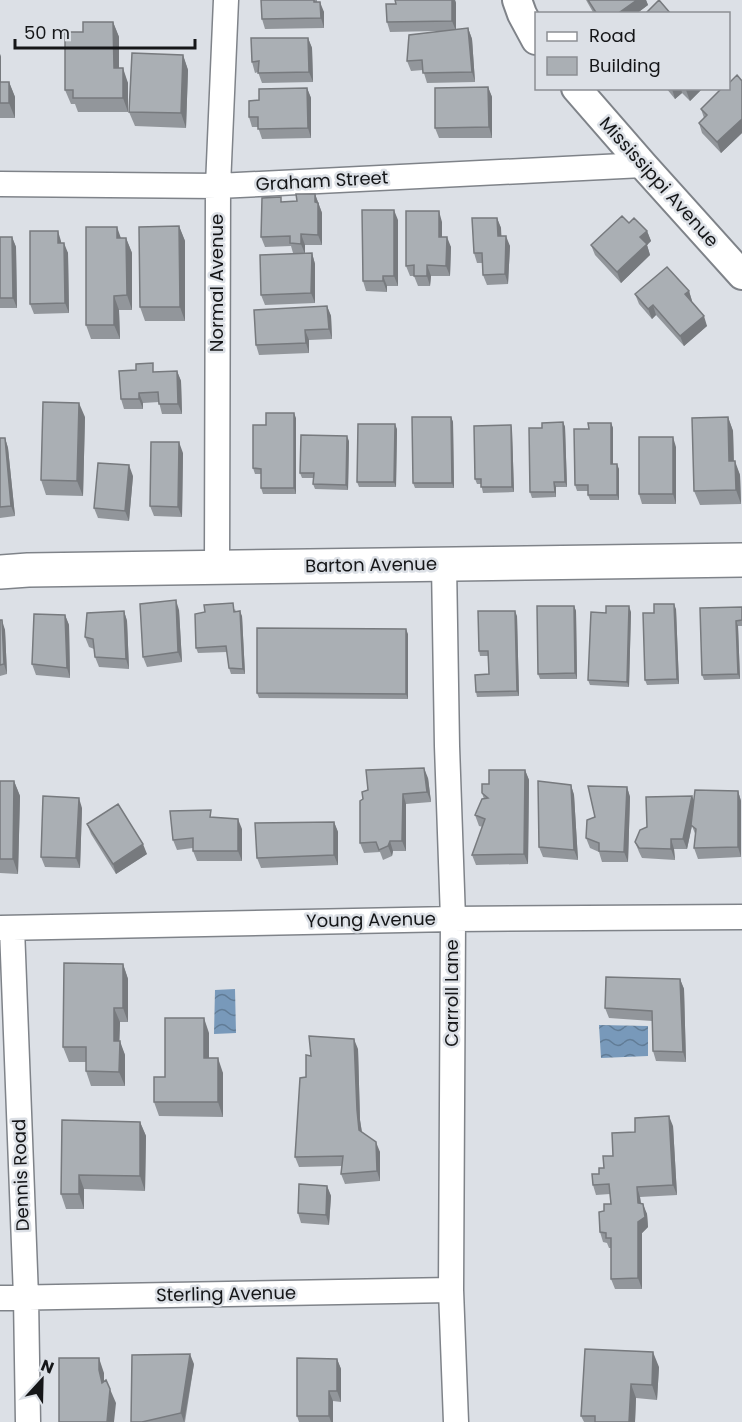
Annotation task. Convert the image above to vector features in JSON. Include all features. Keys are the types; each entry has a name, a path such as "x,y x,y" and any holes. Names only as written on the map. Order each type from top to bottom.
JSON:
{"main road":[{"name":"Barton Avenue","path":"0,572 217,566 742,560"}],"street":[{"name":"Normal Avenue","path":"217,566 218,186 226,0"},
{"path":"517,0 535,37"},
{"name":"Mississippi Avenue","path":"578,90 742,275"},
{"name":"Graham Street","path":"0,184 218,186 643,165"},
{"name":"Carroll Lane","path":"444,564 453,918 451,1290 456,1422"},
{"name":"Young Avenue","path":"6,928 453,918 742,917"},
{"name":"Dennis Road","path":"6,928 26,1297 28,1422"},
{"name":"Sterling Avenue","path":"0,1298 451,1290"}],"water":[{"path":"235,989 236,1033 214,1034 215,990"},
{"path":"599,1025 648,1026 648,1056 601,1058"}],"building":[{"path":"261,0 314,0 314,2 320,2 321,18 262,19"},
{"path":"395,0 452,0 452,21 387,22 386,4 396,4"},
{"path":"588,0 637,0 620,12 596,12"},
{"path":"659,0 669,12 647,12"},
{"path":"83,22 113,22 114,68 123,68 123,98 73,98 73,90 65,90 65,32 83,32"},
{"path":"468,28 472,72 423,73 422,60 407,61 409,35"},
{"path":"251,38 308,38 309,72 258,73 259,61 252,62"},
{"path":"132,53 183,55 181,113 129,112"},
{"path":"737,75 742,81 742,119 717,142 699,123 707,115 701,109 720,90 730,90 730,82"},
{"path":"0,82 9,82 9,103 0,103"},
{"path":"488,87 489,127 435,128 435,88"},
{"path":"307,88 308,128 258,129 258,117 249,117 249,101 259,100 259,89"},
{"path":"296,194 315,194 315,202 318,203 318,235 301,234 301,244 290,243 290,236 261,237 262,198 281,197 281,202 297,201"},
{"path":"362,210 394,210 394,276 383,276 383,281 363,281"},
{"path":"406,211 439,211 439,237 447,237 446,266 427,265 427,276 414,276 414,265 406,266"},
{"path":"622,216 629,223 634,218 647,231 640,237 647,244 617,272 591,245"},
{"path":"472,218 497,218 498,236 506,236 505,274 483,275 482,253 474,253"},
{"path":"179,226 180,307 140,307 139,227"},
{"path":"86,227 117,227 117,238 126,238 127,295 114,296 114,325 86,325"},
{"path":"30,231 58,231 58,243 64,243 65,303 30,304"},
{"path":"0,237 12,237 13,298 0,298"},
{"path":"312,253 311,293 261,295 260,255"},
{"path":"667,267 689,291 685,294 704,316 680,336 653,305 648,309 635,294"},
{"path":"327,306 329,329 305,330 306,343 256,345 254,310"},
{"path":"153,363 153,372 177,371 178,404 159,404 158,392 139,393 139,399 121,399 119,371 136,370 136,364"},
{"path":"43,402 79,403 77,481 41,480"},
{"path":"266,413 294,413 294,488 261,488 261,469 253,468 253,425 266,425"},
{"path":"412,417 451,417 452,483 413,483"},
{"path":"728,417 729,461 735,461 736,490 694,491 692,418"},
{"path":"563,422 565,482 554,482 555,492 530,492 529,428 542,428 542,423"},
{"path":"588,423 611,423 611,464 617,464 617,495 588,495 588,485 575,485 574,429 589,429"},
{"path":"358,424 395,424 394,482 357,482"},
{"path":"511,425 512,487 481,487 481,479 475,479 474,426"},
{"path":"301,435 347,436 346,485 313,484 314,473 300,473"},
{"path":"639,437 673,437 673,494 639,494"},
{"path":"0,438 5,438 11,506 0,507"},
{"path":"151,442 179,442 178,507 150,506"},
{"path":"98,463 129,465 125,511 94,508"},
{"path":"176,600 178,652 143,657 140,604"},
{"path":"233,603 234,612 240,611 243,669 229,668 226,646 196,648 195,614 205,612 204,605"},
{"path":"654,604 674,604 677,679 645,680 643,613 654,613"},
{"path":"537,606 574,606 575,673 538,674"},
{"path":"606,606 629,606 627,682 588,680 591,612 606,613"},
{"path":"742,607 742,620 736,621 738,674 702,675 700,608"},
{"path":"124,611 126,659 95,657 93,639 85,637 87,613"},
{"path":"478,611 515,611 517,691 476,692 475,675 489,674 488,651 479,651"},
{"path":"34,614 65,615 67,668 32,664"},
{"path":"0,620 2,620 4,664 0,665"},
{"path":"257,628 406,629 406,694 257,693"},
{"path":"424,768 427,792 403,794 402,841 390,841 388,846 379,850 376,842 360,843 360,801 363,799 362,792 368,790 366,770"},
{"path":"489,770 525,770 524,854 472,855 485,819 475,815 482,799 488,798 482,793 482,784 489,784"},
{"path":"0,781 14,781 13,859 0,859"},
{"path":"538,781 571,785 574,850 539,847"},
{"path":"588,786 627,787 624,852 599,851 599,843 586,838 587,820 595,817"},
{"path":"695,790 738,791 738,847 694,848 696,829 691,825"},
{"path":"43,796 79,798 76,858 41,857"},
{"path":"692,796 683,839 671,839 671,849 639,848 635,842 640,830 647,827 646,797"},
{"path":"118,804 143,844 113,864 87,824"},
{"path":"211,810 210,817 238,819 238,851 193,851 193,838 173,840 170,811"},
{"path":"334,822 334,855 257,858 255,823"},
{"path":"64,963 123,964 123,1008 114,1008 114,1041 120,1041 119,1072 86,1071 86,1047 63,1047"},
{"path":"606,977 680,979 683,1052 653,1051 652,1011 605,1008"},
{"path":"165,1018 204,1018 204,1058 218,1058 218,1102 154,1102 154,1077 165,1077"},
{"path":"309,1036 354,1039 359,1130 376,1142 377,1171 341,1174 343,1156 295,1157 300,1078 306,1077 306,1055 311,1056"},
{"path":"669,1116 673,1185 637,1187 638,1203 643,1204 645,1217 638,1222 638,1278 611,1279 611,1238 606,1238 606,1233 600,1232 599,1212 604,1211 604,1204 611,1204 609,1184 593,1185 592,1174 599,1174 599,1168 604,1168 603,1156 613,1156 612,1133 635,1132 635,1118"},
{"path":"62,1120 140,1122 140,1176 79,1175 79,1194 61,1194"},
{"path":"299,1184 327,1186 326,1215 298,1213"},
{"path":"585,1349 653,1352 652,1385 631,1384 629,1422 595,1422 595,1416 581,1416"},
{"path":"190,1354 181,1413 142,1422 131,1422 132,1355"},
{"path":"59,1358 99,1358 102,1383 106,1380 110,1389 107,1422 59,1422"},
{"path":"297,1358 337,1359 337,1391 329,1391 329,1416 297,1416"}]}
